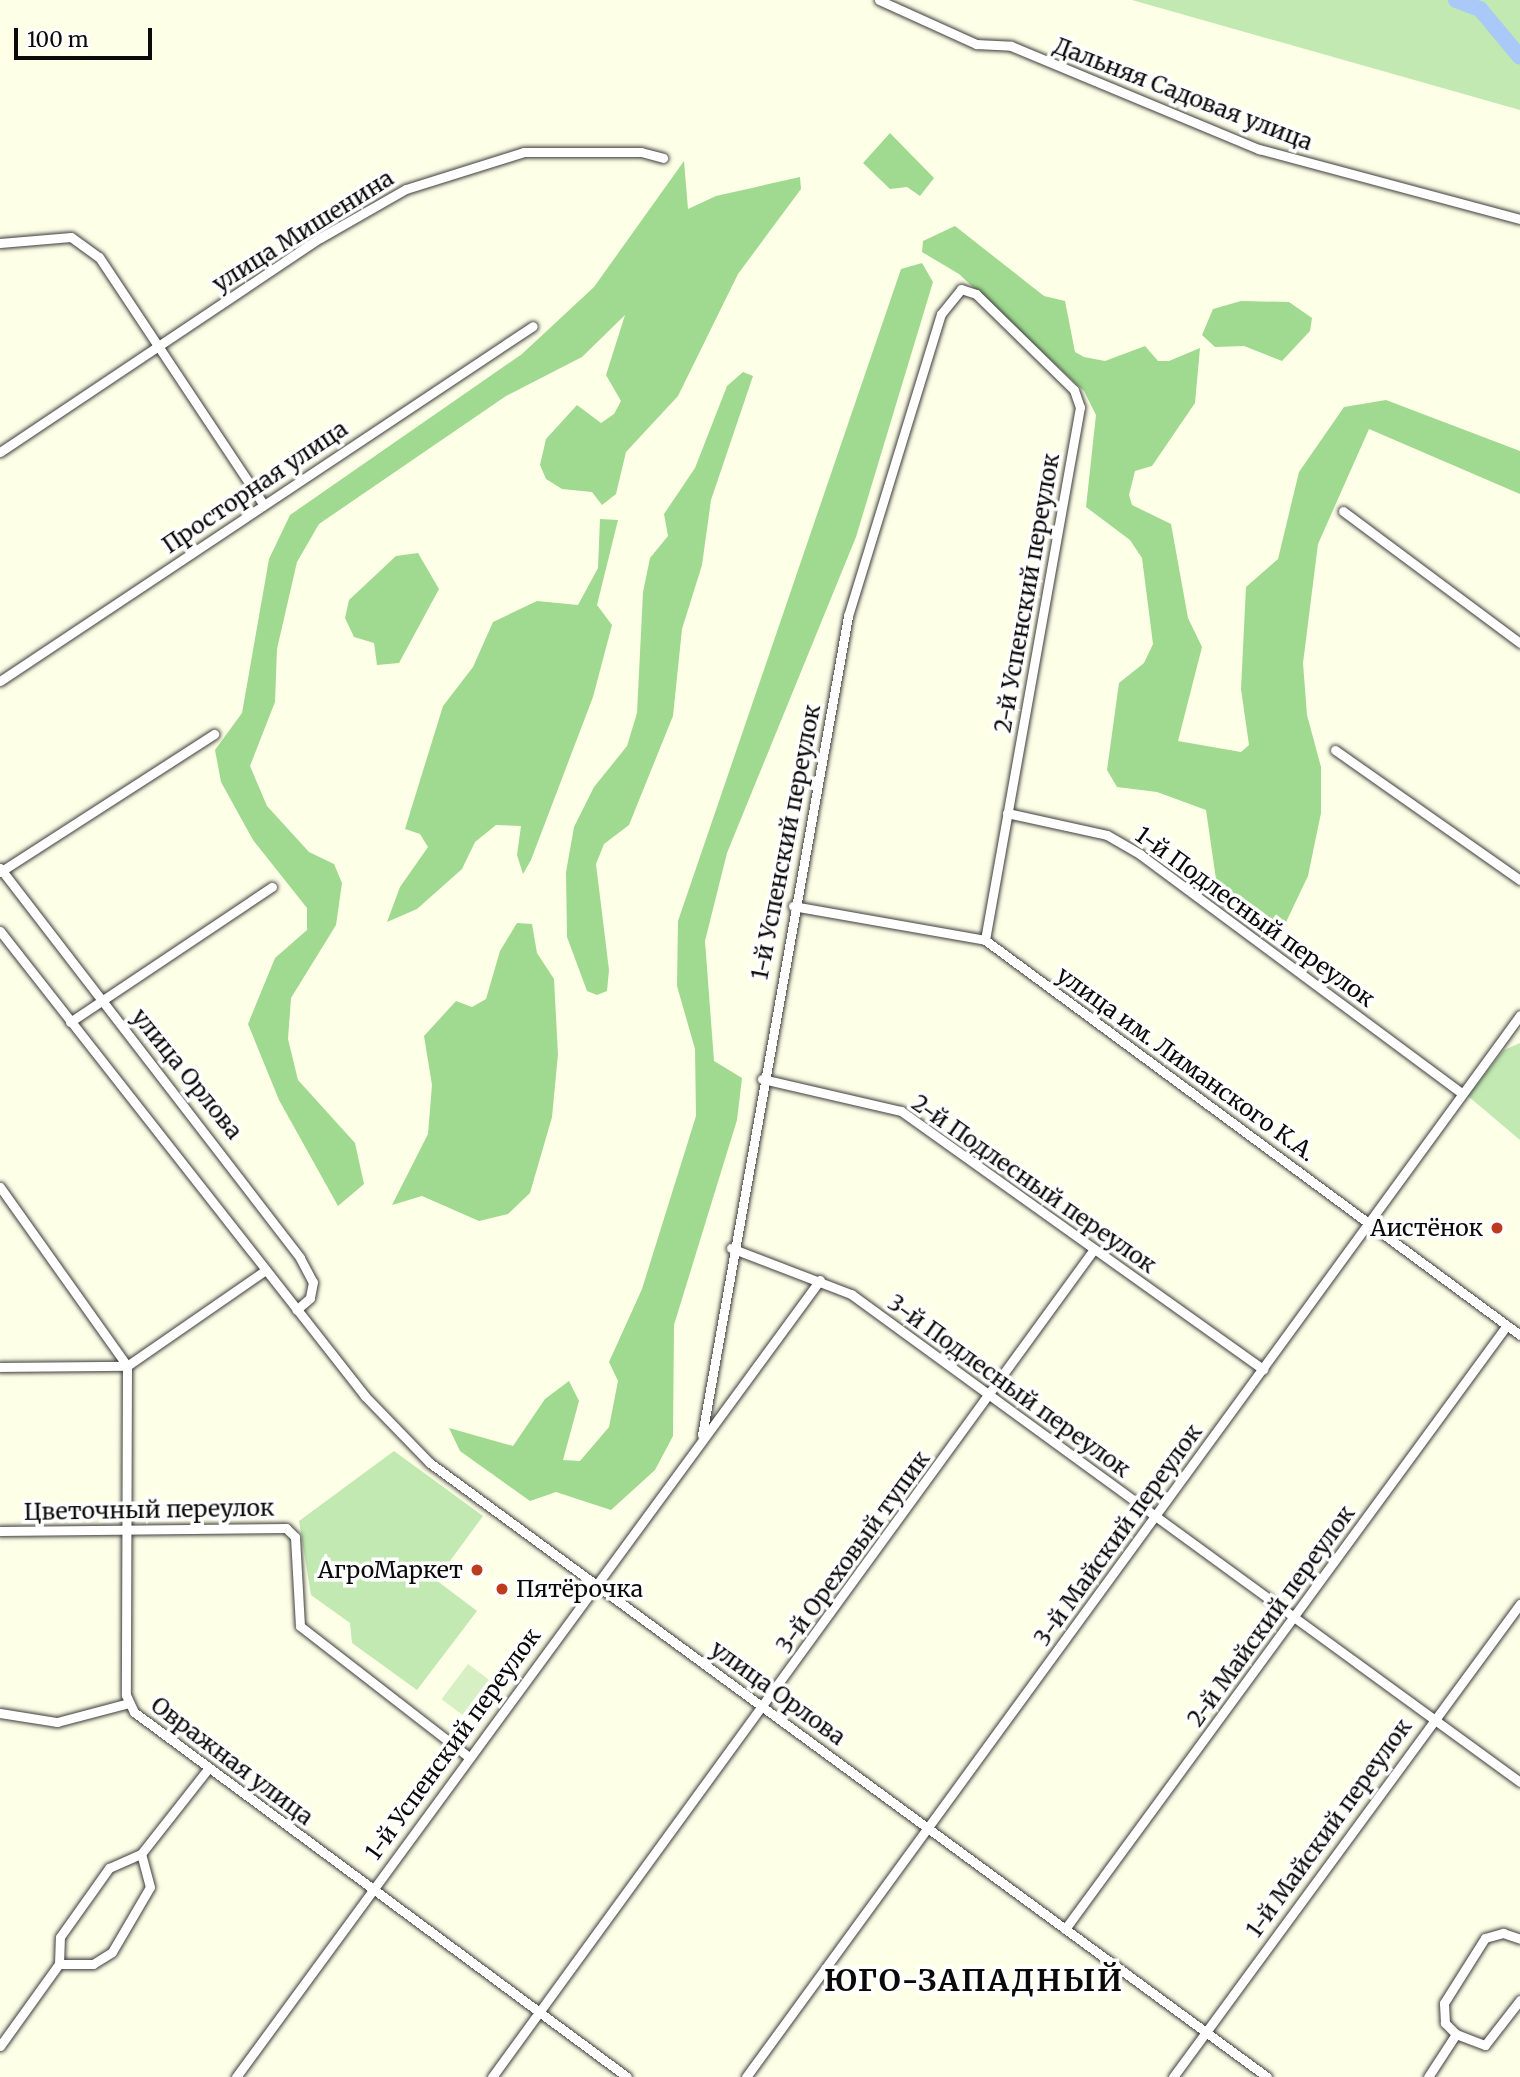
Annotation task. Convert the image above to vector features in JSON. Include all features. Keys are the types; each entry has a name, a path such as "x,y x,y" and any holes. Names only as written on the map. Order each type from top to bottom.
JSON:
{"street":[{"name":"Дальняя Садовая улица","path":"879,0 976,44 1011,47 1259,149 1520,219"},
{"name":"улица Мишенина","path":"0,452 320,238 436,176 547,150 663,158"},
{"path":"0,243 71,237 99,257 161,346 263,504"},
{"name":"1-й Успенский переулок","path":"702,1435 731,1248 848,616 941,314 952,294 976,294"},
{"name":"2-й Успенский переулок","path":"976,294 1074,390 1080,407 985,940"},
{"name":"Просторная улица","path":"0,681 533,326"},
{"path":"1343,511 1520,643"},
{"path":"1,870 214,734"},
{"path":"1335,750 1520,880"},
{"name":"1-й Подлесный переулок","path":"1007,813 1107,835 1141,855 1462,1093"},
{"name":"улица Орлова","path":"1,870 300,1258 313,1282 310,1298 296,1310"},
{"path":"70,1022 272,887"},
{"name":"улица им. Лиманского К.А.","path":"793,906 985,940 1520,1335"},
{"name":"улица Орлова","path":"0,931 264,1271 400,1436 594,1584 1267,2077"},
{"name":"3-й Майский переулок","path":"746,2077 1520,1015"},
{"name":"2-й Подлесный переулок","path":"762,1079 901,1111 1263,1369"},
{"path":"0,1188 127,1366"},
{"name":"3-й Подлесный переулок","path":"731,1248 851,1294 1520,1782"},
{"name":"3-й Ореховый тупик","path":"492,2077 990,1397 1094,1249"},
{"path":"0,1367 127,1366 264,1271"},
{"name":"1-й Успенский переулок","path":"236,2077 702,1435 820,1280"},
{"name":"2-й Майский переулок","path":"1065,1929 1507,1325"},
{"name":"Овражная улица","path":"127,1366 129,1703 208,1769 627,2077"},
{"name":"Цветочный переулок","path":"0,1531 273,1527 295,1537 300,1626 469,1757"},
{"name":"1-й Майский переулок","path":"1173,2077 1520,1604"},
{"path":"0,1713 57,1722 129,1703"},
{"path":"0,2046 59,1964 68,1924 109,1868 141,1854 208,1769"},
{"path":"59,1964 93,1964 112,1952 150,1887 141,1854"},
{"path":"1520,1939 1503,1933 1485,1938 1444,2003 1445,2022 1456,2035 1486,2045 1520,2000"},
{"path":"1428,2077 1456,2035"}],"green space":[{"path":"1132,0 1520,0 1520,110"},
{"path":"890,133 934,178 920,196 907,187 890,189 863,163"},
{"path":"684,161 688,209 716,196 800,177 801,189 738,274 678,396 626,452 616,494 602,505 592,492 562,489 546,479 540,465 546,439 577,405 601,423 614,414 621,401 606,375 625,315 582,357 506,396 319,524 297,562 277,649 275,702 250,766 267,806 309,852 334,864 342,883 336,925 291,998 288,1039 298,1080 355,1143 364,1184 338,1206 279,1100 248,1024 275,958 307,930 307,908 253,840 221,782 215,750 242,713 269,559 290,515 522,354 594,287"},
{"path":"955,226 1044,296 1065,301 1075,352 1084,357 1105,361 1145,346 1158,361 1169,361 1200,348 1195,403 1152,466 1135,471 1129,495 1132,505 1171,524 1188,618 1202,647 1178,741 1241,752 1249,745 1241,689 1246,587 1278,559 1299,472 1344,407 1386,400 1520,451 1520,494 1369,429 1318,544 1303,663 1307,715 1321,767 1321,813 1308,876 1277,941 1219,900 1206,810 1157,792 1117,787 1107,770 1119,683 1144,663 1153,644 1142,558 1130,540 1086,507 1096,415 1084,391 959,274 922,252 923,241"},
{"path":"922,263 933,282 856,537 727,853 705,941 714,1061 742,1078 737,1120 674,1325 673,1436 655,1470 611,1510 556,1492 530,1501 460,1451 449,1428 513,1446 545,1399 569,1381 579,1401 563,1460 580,1461 609,1427 618,1381 609,1362 642,1289 696,1116 695,1049 677,986 678,921 901,269"},
{"path":"1241,301 1289,302 1312,318 1310,331 1282,361 1244,346 1215,347 1202,335 1213,309"},
{"path":"743,372 753,376 711,500 702,565 682,629 673,716 629,825 604,844 596,864 609,970 607,991 597,995 587,991 567,937 566,872 574,827 594,787 627,746 637,713 643,592 650,558 668,536 664,514 695,468 727,386"},
{"path":"600,519 618,520 597,605 612,625 593,697 531,860 523,874 517,855 521,826 496,825 475,842 462,869 417,909 387,922 400,887 428,847 420,834 405,829 443,706 473,667 493,622 537,601 578,605 598,568"},
{"path":"418,553 439,589 399,663 377,665 374,643 354,637 345,618 349,600 396,556"},
{"path":"517,923 532,924 537,953 554,979 558,1054 552,1117 530,1193 508,1214 479,1221 422,1196 392,1205 428,1134 432,1085 424,1036 456,1001 472,1007 486,999 500,951"},
{"path":"1520,1043 1520,1140 1468,1096 1504,1050"},
{"path":"394,1451 483,1516 436,1580 477,1611 417,1690 352,1643 350,1623 311,1595 299,1521"},
{"path":"468,1664 489,1680 462,1715 442,1699"}],"waterway":[{"path":"1456,0 1480,9 1520,57"}],"place":[{"name":"Аистёнок","path":"1497,1228"},
{"name":"АгроМаркет","path":"477,1570"},
{"name":"Пятёрочка","path":"502,1589"}],"district":[{"name":"ЮГО-ЗАПАДНЫЙ","path":"974,1980"}]}
